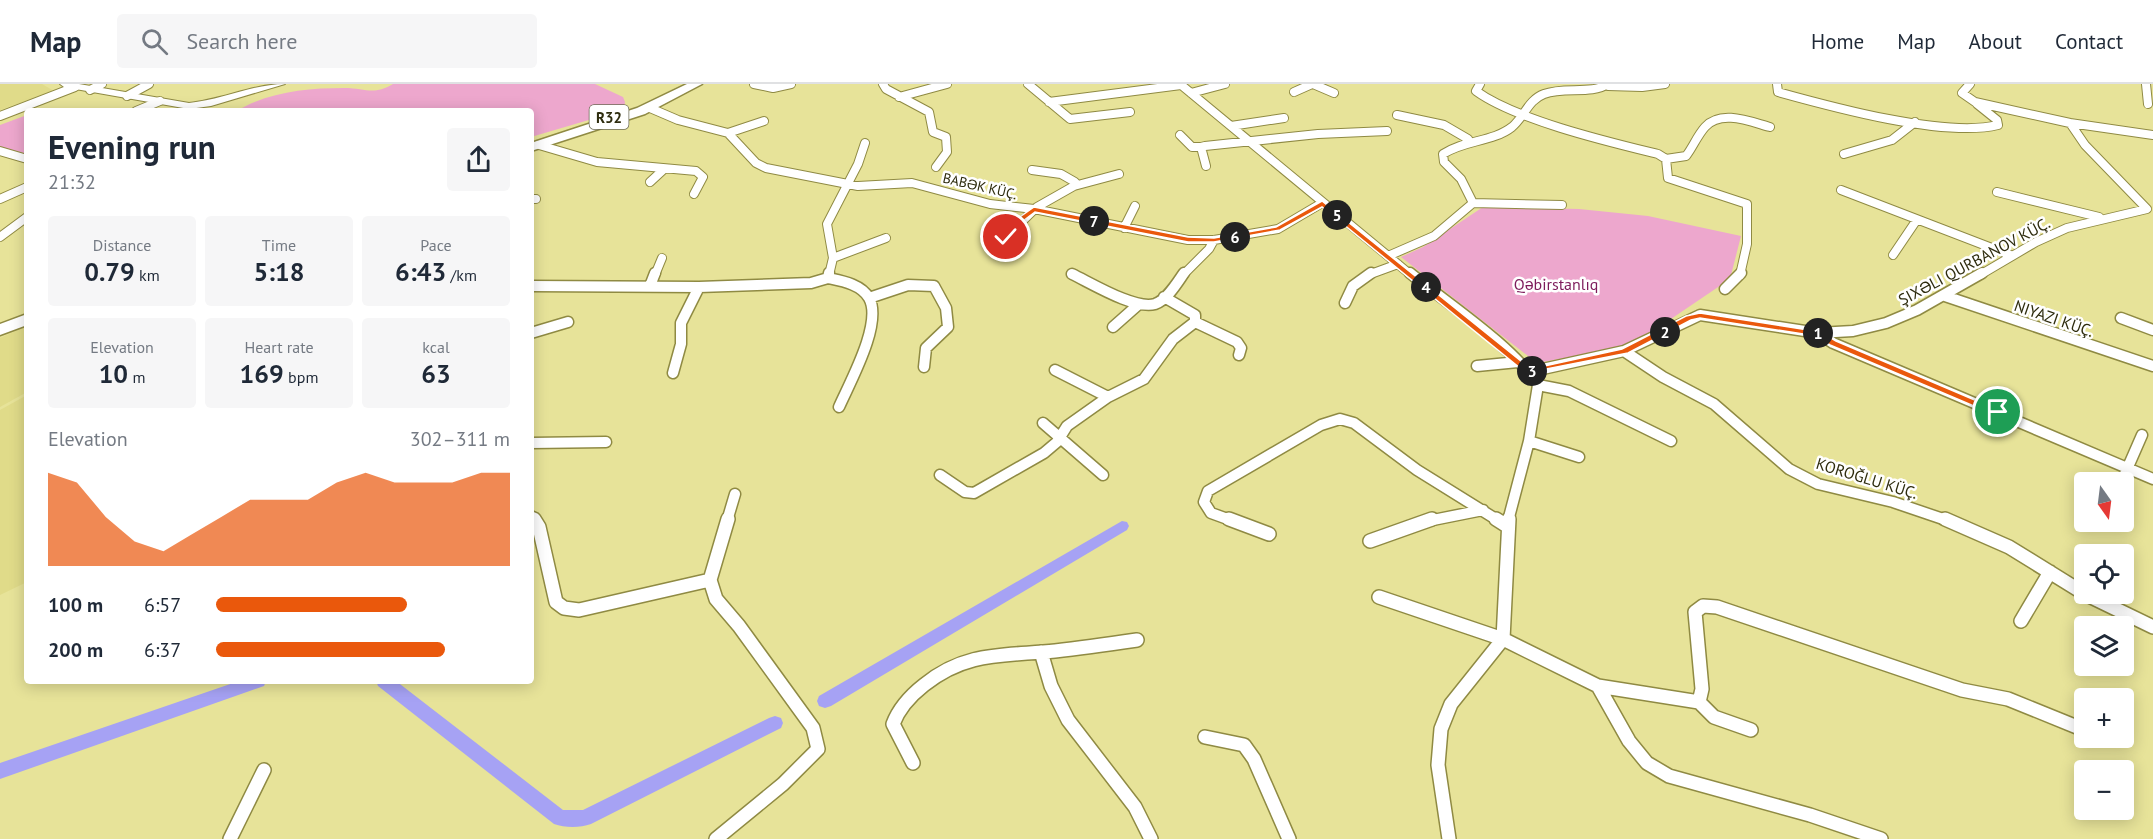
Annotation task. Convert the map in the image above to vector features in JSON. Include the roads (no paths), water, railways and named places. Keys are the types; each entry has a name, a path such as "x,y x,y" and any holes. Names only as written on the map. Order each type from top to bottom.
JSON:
{"main road":[{"name":"R32","path":"534,145 636,108 684,84"},
{"path":"650,108 696,84"},
{"name":"R32","path":"534,145 650,108"},
{"path":"0,324 24,314"},
{"path":"0,330 24,320"}],"street":[{"path":"64,84 196,108 281,84"},
{"path":"90,90 102,84"},
{"path":"127,96 149,84"},
{"path":"754,84 773,88 791,84"},
{"path":"883,84 886,89 928,112 933,132 946,136 947,152 936,167"},
{"path":"899,97 947,84"},
{"path":"1028,84 1070,119 1130,112"},
{"path":"1191,93 1225,84"},
{"path":"1293,92 1312,84 1334,93"},
{"path":"1480,84 1476,91 1478,95 1523,114 1666,159 1686,156 1709,124 1721,120 1732,118 1770,127"},
{"path":"1473,203 1461,179 1444,162 1443,154 1468,139 1506,131 1515,125 1530,103 1544,94 1608,85 1642,87 1665,84"},
{"path":"1777,84 1777,91 1782,93 1915,122 1982,131 1992,130 1998,125 1997,120 1962,93 1970,84"},
{"path":"2146,84 2148,104"},
{"path":"1049,102 1181,85 1322,204 1518,362 1538,385 1529,441 1508,526 1503,639 1451,704 1441,729 1438,765 1449,839"},
{"path":"0,116 75,87"},
{"path":"143,108 160,101"},
{"path":"1975,102 2070,123 2153,135"},
{"path":"650,108 678,120 728,133 764,121"},
{"path":"1397,115 1444,125 1468,139"},
{"path":"1231,126 1284,118"},
{"path":"1844,154 1896,138 1910,131 1915,122"},
{"path":"2070,123 2085,145 2150,211"},
{"path":"1180,135 1192,147 1201,147 1306,137 1342,131 1387,131"},
{"name":"BABƏK KÜÇ.","path":"728,133 756,163 766,168 847,184 872,186 912,183 990,204 1034,209 1188,240 1214,240 1278,229 1322,204"},
{"path":"828,278 833,258 827,224 858,164 865,143"},
{"path":"534,145 595,164 696,171 703,177 694,194"},
{"path":"1201,147 1206,166"},
{"path":"0,151 24,158"},
{"path":"1666,159 1668,178 1747,204 1748,234 1743,263 1738,279 1725,289"},
{"path":"650,182 663,170"},
{"path":"1032,170 1061,174 1071,179 1074,186"},
{"path":"1006,237 1016,223 1050,196 1074,186 1119,174"},
{"path":"0,199 24,188"},
{"path":"1841,190 1916,221 2010,255"},
{"path":"1997,192 2100,217"},
{"path":"1388,256 1422,243 1464,213 1473,203 1562,206"},
{"path":"1124,228 1135,206"},
{"path":"1529,372 1624,351 1689,318 1700,315 1834,334 1877,326 1904,317 1945,296 2010,255 2068,227 2100,217 2150,211"},
{"path":"0,237 24,219"},
{"path":"1893,255 1916,221"},
{"path":"833,258 886,238"},
{"path":"1071,274 1139,304 1156,303 1164,297 1191,264 1207,253 1214,240"},
{"path":"650,286 662,258"},
{"path":"1345,303 1349,288 1357,279 1398,264"},
{"path":"534,286 699,287 811,283 828,278 859,288 869,298 873,309 866,342 839,407"},
{"path":"869,298 916,285 934,286 940,293 949,325 946,331 926,348 924,367"},
{"path":"673,373 681,344 681,323 699,287"},
{"name":"NIYAZI KÜÇ.","path":"1945,296 2153,366"},
{"path":"1164,297 1195,315 1195,322"},
{"path":"1113,327 1139,304"},
{"path":"2121,318 2153,330"},
{"path":"534,332 568,322"},
{"path":"1195,322 1238,342 1239,355"},
{"path":"940,475 965,492 974,493 1044,453 1060,438 1067,426 1108,397 1143,379 1173,339 1195,322"},
{"path":"1818,333 1833,343 2153,479"},
{"name":"KOROĞLU KÜÇ.","path":"1624,351 1663,377 1714,404 1764,450 1818,484 1893,502 1958,524 2009,547 2074,587"},
{"path":"1477,366 1518,362"},
{"path":"1055,370 1108,397"},
{"path":"1538,385 1569,391 1671,441"},
{"path":"1269,534 1211,513 1204,502 1208,491 1333,420 1354,423 1418,470 1508,526"},
{"path":"1043,423 1103,475"},
{"path":"2125,472 2142,435"},
{"path":"1529,441 1579,457"},
{"path":"534,442 606,442"},
{"path":"716,839 783,784 818,749 813,728 739,626 716,599 710,580 735,494"},
{"path":"1370,541 1436,518 1483,510"},
{"path":"534,520 539,527 556,602 564,608 579,610 710,580"},
{"path":"2021,621 2050,572"},
{"path":"1379,597 1503,639 1598,687 1700,702 1714,717 1751,730"},
{"name":"KOROĞLU KÜÇ.","path":"2106,604 2153,627"},
{"path":"1700,702 1702,689 1695,612 1703,606 1717,607 1962,690 2008,699 2074,726"},
{"path":"913,763 893,724 899,707 933,677 957,662 984,654 1041,652 1137,640"},
{"path":"1041,652 1051,686 1074,729 1135,807 1151,839"},
{"path":"1598,687 1629,741 1647,763 1669,776 1810,815 1881,839"},
{"path":"1205,737 1244,745 1254,759 1289,839"},
{"path":"230,839 264,770"}],"waterway":[{"path":"825,701 1122,526"},
{"path":"0,771 249,684"},
{"path":"388,684 560,818 585,818 775,723"}],"park label":[{"name":"Qəbirstanlıq","path":"1556,284"}]}
